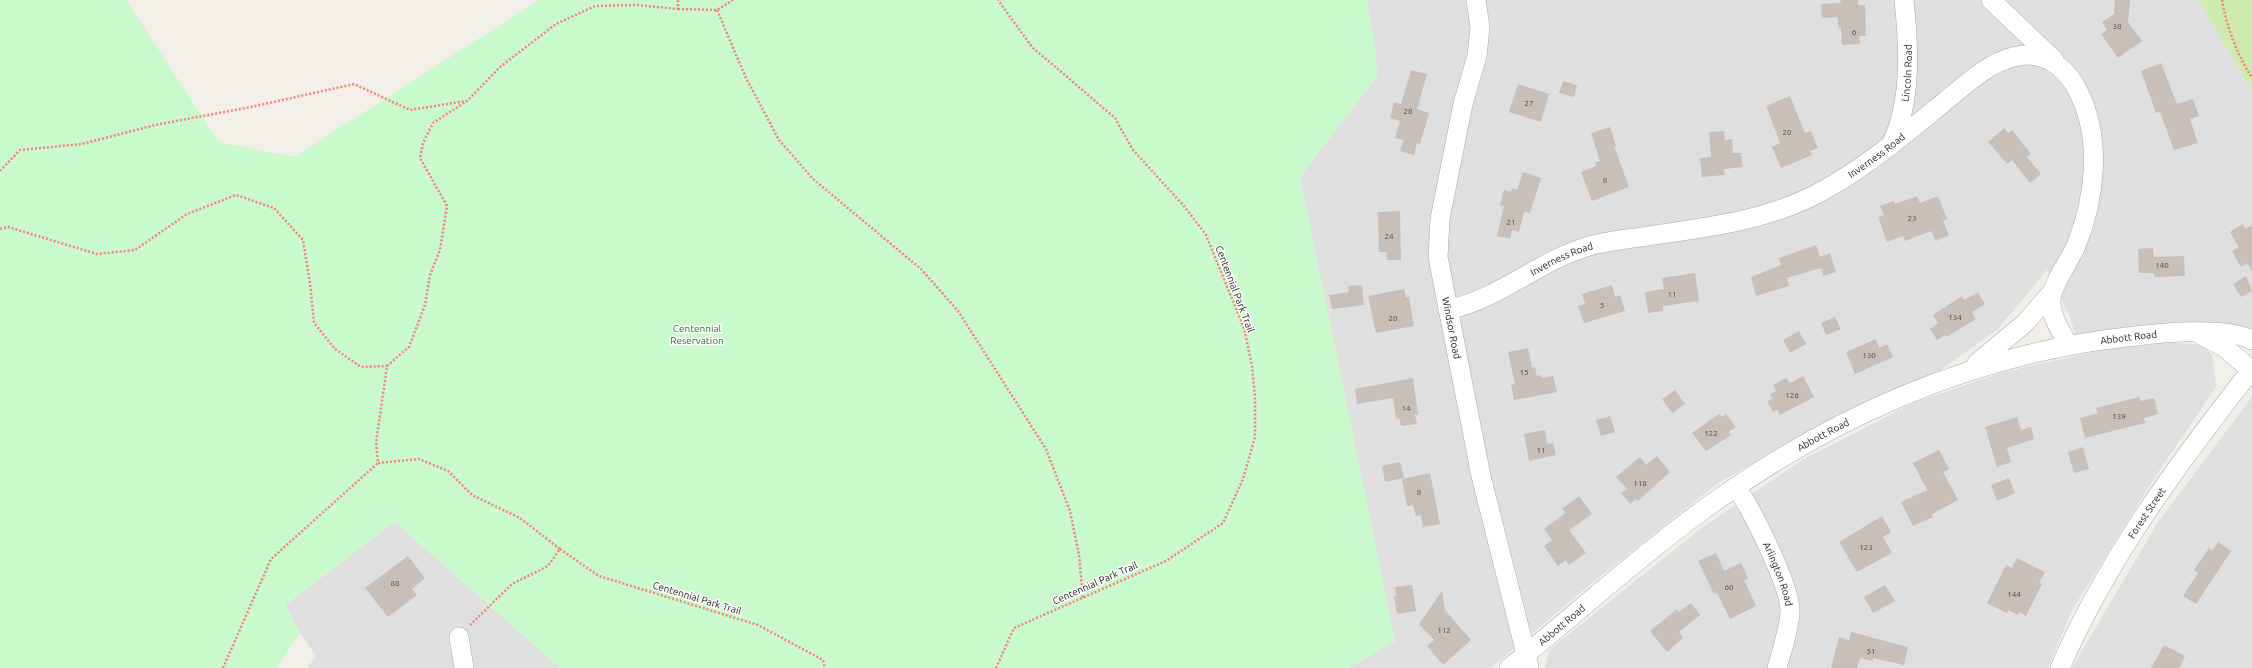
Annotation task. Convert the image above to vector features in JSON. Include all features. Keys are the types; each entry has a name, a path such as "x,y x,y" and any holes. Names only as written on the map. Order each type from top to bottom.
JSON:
{"street":[{"name":"Windsor Road","path":"1476,0 1480,27 1478,56 1463,104 1438,232 1438,257 1482,476 1528,661"},
{"name":"Lincoln Road","path":"1892,144 1901,118 1906,91 1907,52 1904,0"},
{"path":"1991,0 2058,64"},
{"name":"Inverness Road","path":"1448,310 1479,301 1553,260 1589,246 1722,225 1785,208 1811,197 1842,180 1892,144 1981,73 1997,63 2022,55 2040,56 2058,64 2078,90 2087,112 2092,140 2093,169 2090,202 2080,235 2053,291 2051,299 2053,314 2068,345"},
{"name":"Inverness Road","path":"1957,375 1996,349 2025,323 2053,291"},
{"name":"Abbott Road","path":"2196,333 2220,344 2252,369"},
{"name":"Abbott Road","path":"1509,668 1528,661 1662,541 1736,486 1793,451 1855,418 1921,388 2012,357 2068,345 2136,336 2196,333 2228,333 2252,340"},
{"name":"Forest Street","path":"2060,668 2091,604 2124,546 2175,470 2252,369"},
{"name":"Arlington Road","path":"1736,486 1751,511 1788,594 1790,612 1777,668"},
{"path":"458,637 464,668"}],"path":[{"path":"678,0 678,8"},
{"path":"0,228 8,227 98,254 135,250 187,214 236,195 274,208 303,240 310,283 314,323 335,349 361,367 387,366 410,347 425,305 430,275 440,250 447,206 420,158 423,143 433,124 468,101 500,66 556,24 595,6 636,5 717,10 733,0"},
{"name":"Centennial Park Trail","path":"996,668 1014,628 1166,561 1223,523 1243,479 1255,437 1255,398 1252,366 1244,328 1206,235 1184,206 1133,150 1115,118 1032,47 998,0"},
{"path":"2222,0 2226,18 2241,58 2252,78"},
{"path":"717,10 746,78 779,140 813,179 922,269 958,311 1046,449 1070,511 1078,555 1083,598"},
{"path":"0,171 20,150 82,144 155,125 251,108 354,84 410,110 468,101"},
{"path":"223,668 271,559 378,463 376,443 387,366"},
{"name":"Centennial Park Trail","path":"378,463 419,459 448,471 472,495 520,518 560,549 599,576 758,625 823,660 825,668"},
{"path":"458,637 512,584 548,566 560,549"}],"shaded area":[{"path":"1366,0 2198,0 2252,91 2252,332 2196,322 2075,334 2070,317 2047,270 1998,329 1939,371 1847,412 1718,483 1592,583 1491,668 1349,668 1395,641 1300,177 1377,76"},
{"path":"2161,341 2200,345 2212,354 2216,387 2159,471 2072,610 2048,668 1545,668 1549,650 1703,527 1802,460 1913,403 2003,372 2103,350"},
{"path":"2252,397 2252,668 2072,668 2158,522"},
{"path":"395,522 560,668 307,668 316,656 300,633 285,605"}],"green space":[{"name":"Centennial Reservation","path":"0,0 126,0 219,142 294,157 539,0 1367,0 1376,53 1377,76 1300,177 1395,641 1349,668 560,668 395,522 285,605 300,633 277,668 0,668"},
{"path":"2198,0 2252,0 2252,91"}],"building":[{"path":"1840,0 1858,0 1858,5 1865,5 1866,36 1859,36 1860,44 1842,45 1841,27 1838,28 1838,17 1822,18 1821,4 1841,3"},
{"path":"2115,0 2130,0 2128,22 2142,41 2118,58 2101,34 2107,30 2102,22 2114,14"},
{"path":"2161,63 2177,104 2193,99 2199,116 2190,119 2198,143 2174,150 2160,112 2156,113 2141,71"},
{"path":"1411,70 1427,74 1417,109 1429,113 1420,144 1417,143 1414,155 1400,151 1403,140 1395,138 1400,121 1390,118 1394,102 1401,104"},
{"path":"1563,81 1577,85 1574,97 1559,93"},
{"path":"1518,84 1549,94 1541,122 1509,112"},
{"path":"1790,96 1805,133 1811,131 1818,148 1810,151 1812,155 1781,168 1772,147 1780,143 1766,106"},
{"path":"1610,127 1616,146 1614,146 1629,187 1592,201 1581,172 1596,166 1595,163 1600,161 1591,133"},
{"path":"2004,128 2008,133 2012,130 2031,154 2027,157 2041,174 2030,183 2012,160 2007,164 1988,142"},
{"path":"1724,131 1725,140 1732,139 1733,153 1741,153 1743,167 1724,169 1725,175 1702,177 1700,158 1711,157 1709,132"},
{"path":"1523,172 1541,178 1530,213 1524,212 1519,232 1512,230 1510,239 1497,236 1504,206 1500,205 1504,190 1511,192 1512,188 1517,190"},
{"path":"1917,196 1920,203 1938,196 1947,219 1943,221 1949,235 1936,241 1931,231 1905,241 1903,236 1887,242 1878,217 1884,215 1880,206 1894,201 1895,204"},
{"path":"1400,211 1401,260 1387,260 1386,252 1379,252 1378,212"},
{"path":"2243,224 2245,229 2252,225 2252,271 2247,263 2241,267 2232,251 2239,247 2230,232"},
{"path":"1816,245 1820,257 1830,253 1836,272 1823,276 1821,268 1787,278 1789,286 1756,296 1751,277 1781,265 1779,258"},
{"path":"2153,248 2154,257 2184,256 2185,276 2154,277 2154,273 2139,273 2138,249"},
{"path":"1695,273 1699,301 1663,306 1663,311 1648,313 1645,292 1664,289 1662,278"},
{"path":"2246,276 2252,291 2241,297 2233,284"},
{"path":"1362,285 1364,305 1332,309 1329,295 1349,292 1348,286"},
{"path":"1612,285 1615,297 1620,295 1625,311 1584,323 1578,306 1585,304 1582,294"},
{"path":"1404,289 1406,297 1409,297 1414,326 1376,333 1368,296"},
{"path":"1978,292 1985,304 1972,312 1976,319 1946,337 1945,335 1937,340 1930,329 1938,323 1933,315 1962,296 1964,300"},
{"path":"1835,317 1841,329 1826,335 1821,323"},
{"path":"1799,331 1806,344 1790,353 1783,340"},
{"path":"1876,339 1879,348 1887,344 1893,357 1855,374 1846,352"},
{"path":"1528,348 1532,368 1535,367 1537,376 1541,375 1541,378 1553,376 1557,392 1514,400 1511,385 1515,384 1508,352"},
{"path":"1803,376 1814,397 1780,415 1777,410 1773,412 1767,401 1772,399 1770,394 1776,391 1773,385 1786,378 1790,383"},
{"path":"1413,378 1418,415 1415,415 1417,424 1401,426 1399,418 1396,419 1393,398 1357,404 1355,389"},
{"path":"1675,390 1685,404 1672,413 1662,399"},
{"path":"2139,397 2140,401 2154,398 2158,414 2144,418 2145,423 2085,438 2080,418 2098,413 2096,408"},
{"path":"1719,414 1722,417 1726,414 1736,427 1729,432 1731,435 1706,451 1692,433"},
{"path":"1610,416 1615,432 1601,436 1596,420"},
{"path":"2017,417 2021,430 2031,427 2034,439 2007,448 2011,462 1997,467 1985,427"},
{"path":"1545,430 1547,444 1553,443 1556,455 1529,461 1524,434"},
{"path":"2083,447 2089,469 2074,473 2068,452"},
{"path":"1939,450 1949,469 1943,472 1958,500 1932,514 1933,517 1913,526 1901,502 1927,490 1913,463"},
{"path":"1657,456 1670,472 1638,501 1636,499 1630,504 1621,493 1627,489 1616,477 1640,457 1646,465"},
{"path":"1400,462 1404,478 1385,482 1382,466"},
{"path":"1430,473 1440,524 1423,527 1421,515 1416,516 1413,505 1407,506 1402,479"},
{"path":"2009,478 2015,493 1997,501 1991,485"},
{"path":"1579,496 1592,514 1569,530 1586,553 1569,565 1566,560 1558,566 1544,546 1552,540 1544,529 1565,513 1562,509"},
{"path":"1882,516 1891,532 1883,537 1892,553 1857,572 1839,542"},
{"path":"2218,542 2231,551 2196,604 2183,596 2198,573 2194,570 2209,548 2212,551"},
{"path":"1716,553 1724,571 1741,563 1748,578 1744,580 1756,606 1730,619 1717,593 1714,594 1698,561"},
{"path":"408,556 425,578 412,589 417,595 388,617 365,588"},
{"path":"2017,558 2045,572 2039,583 2042,584 2026,616 2020,612 2018,615 2008,610 2007,613 1987,603 2006,565 2012,568"},
{"path":"1412,585 1416,611 1397,614 1394,596 1396,596 1395,587"},
{"path":"1885,585 1895,601 1873,613 1864,597"},
{"path":"1442,591 1445,610 1471,640 1443,665 1427,646 1434,640 1419,624"},
{"path":"1691,603 1700,615 1679,632 1683,638 1667,652 1650,631 1677,609 1679,612"},
{"path":"1851,632 1908,647 1904,665 1873,658 1873,661 1860,658 1857,668 1831,668 1839,637 1849,640"},
{"path":"2164,645 2185,656 2179,668 2151,668"}]}
